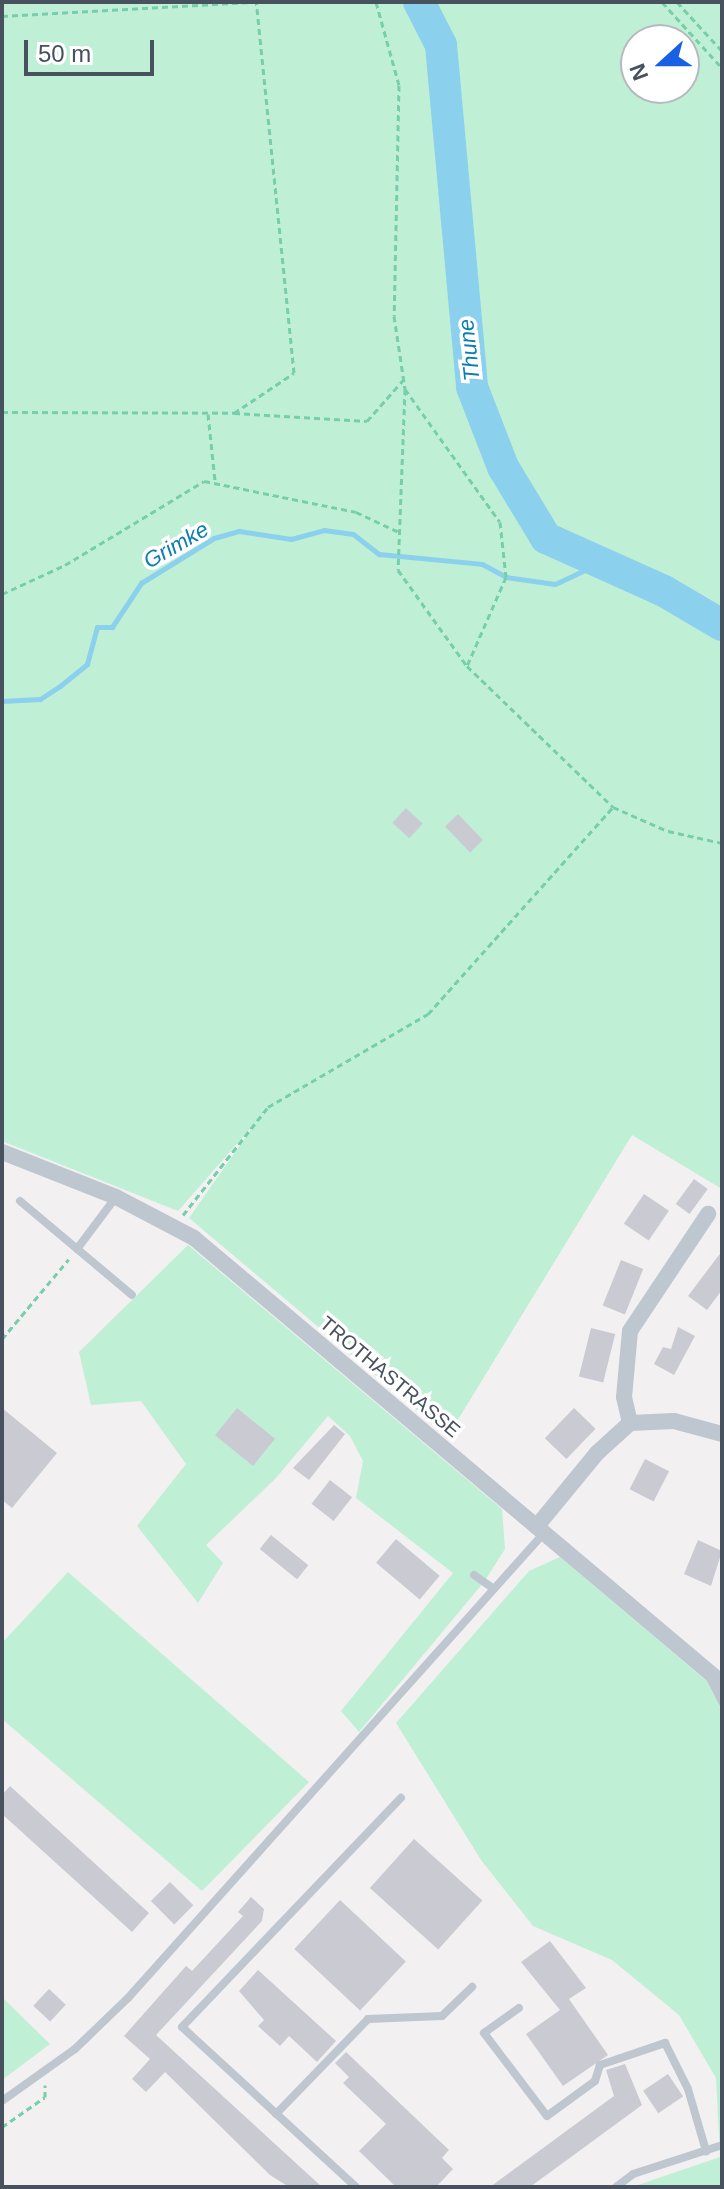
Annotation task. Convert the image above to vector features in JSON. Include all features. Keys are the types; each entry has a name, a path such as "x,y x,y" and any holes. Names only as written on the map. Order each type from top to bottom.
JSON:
{"street":[{"name":"TROTHASTRASSE","path":"2,1152 175,1224 722,1683"},
{"path":"630,1423 624,1397 630,1331 708,1214"},
{"path":"541,1529 597,1453 630,1423 674,1421 721,1430"}],"lane":[{"path":"77,1249 116,1197"},
{"path":"20,1201 132,1295"},
{"path":"2,2101 43,2072 128,1998 494,1589 541,1529"},
{"path":"474,1575 494,1589"},
{"path":"706,1669 722,1702"},
{"path":"356,2187 182,2027 401,1798"},
{"path":"276,2114 368,2019 442,2016 472,1987"},
{"path":"519,2008 484,2033 547,2116 595,2081 600,2065 665,2043 688,2089 706,2151"},
{"path":"616,2187 633,2174 722,2145"}],"path":[{"path":"2,16 256,2 294,373 234,413"},
{"path":"376,2 399,85 394,316 405,389 398,570 467,666 613,807 668,831 722,843"},
{"path":"662,2 722,68"},
{"path":"677,2 722,51"},
{"path":"2,412 234,413 367,421 405,378"},
{"path":"405,389 500,522 506,577 467,666"},
{"path":"208,414 215,481"},
{"path":"2,594 65,565 150,508 215,481 356,512 399,532"},
{"path":"175,1224 268,1107 428,1014 613,807"},
{"path":"2,1339 77,1249"},
{"path":"2,2127 45,2097 43,2072"}],"green space":[{"path":"2,2 722,2 722,1189 632,1135 448,1436 189,1218 256,1122 178,1211 2,1141"},
{"path":"188,1245 502,1509 505,1549 484,1582 359,1732 341,1711 453,1573 356,1498 363,1461 350,1436 328,1416 276,1478 206,1545 223,1563 198,1603 137,1526 186,1464 141,1401 91,1405 79,1352"},
{"path":"560,1557 722,1694 722,2187 632,2187 720,2157 716,2078 679,2015 612,1960 533,1926 481,1860 396,1723 529,1571"},
{"path":"68,1572 309,1782 202,1891 2,1719 2,1643"},
{"path":"2,1997 50,2044 2,2080"}],"building":[{"path":"406,808 423,824 409,838 392,823"},
{"path":"458,814 483,840 470,852 445,827"},
{"path":"694,1179 708,1189 690,1214 676,1204"},
{"path":"644,1194 669,1211 649,1241 624,1224"},
{"path":"722,1251 722,1290 707,1310 688,1296"},
{"path":"621,1260 643,1269 625,1314 603,1305"},
{"path":"678,1327 695,1336 674,1375 654,1364 663,1347 671,1349"},
{"path":"591,1328 615,1334 603,1383 579,1377"},
{"path":"2,1408 57,1453 12,1508 2,1500"},
{"path":"237,1408 275,1439 253,1466 215,1435"},
{"path":"574,1408 596,1429 566,1459 545,1438"},
{"path":"334,1425 345,1434 309,1480 293,1468"},
{"path":"645,1459 669,1471 654,1502 630,1489"},
{"path":"330,1480 352,1497 334,1521 312,1504"},
{"path":"271,1535 308,1565 297,1579 260,1549"},
{"path":"396,1539 440,1576 420,1599 376,1563"},
{"path":"698,1540 722,1551 711,1586 684,1574"},
{"path":"10,1786 149,1913 132,1932 2,1814 2,1795"},
{"path":"414,1839 482,1901 438,1950 370,1888"},
{"path":"170,1882 193,1905 174,1924 151,1901"},
{"path":"251,1897 264,1909 262,1921 156,2035 322,2187 289,2187 270,2175 165,2072 146,2092 132,2079 150,2059 124,2036 186,1966 192,1971 243,1916 238,1912"},
{"path":"340,1900 406,1961 360,2010 294,1949"},
{"path":"550,1941 586,1988 569,1999 608,2055 563,2086 526,2034 560,2010 521,1962"},
{"path":"258,1970 336,2041 317,2062 289,2036 280,2046 258,2026 264,2020 239,1991"},
{"path":"49,1989 66,2005 50,2022 33,2006"},
{"path":"346,2052 449,2150 442,2158 453,2169 436,2187 396,2187 359,2151 386,2124 343,2083 349,2077 335,2063"},
{"path":"625,2064 642,2105 530,2187 490,2187 614,2096 606,2070"},
{"path":"668,2074 683,2096 658,2113 643,2091"}],"waterway":[{"name":"Thune","path":"419,2 441,45 472,387 503,467 546,538 664,591 722,625"},
{"name":"Grimke","path":"2,701 40,699 60,686 87,664 97,627 112,627 141,583 214,538 239,531 291,539 324,530 353,534 379,554 482,564 506,577 555,584 602,562"}]}
